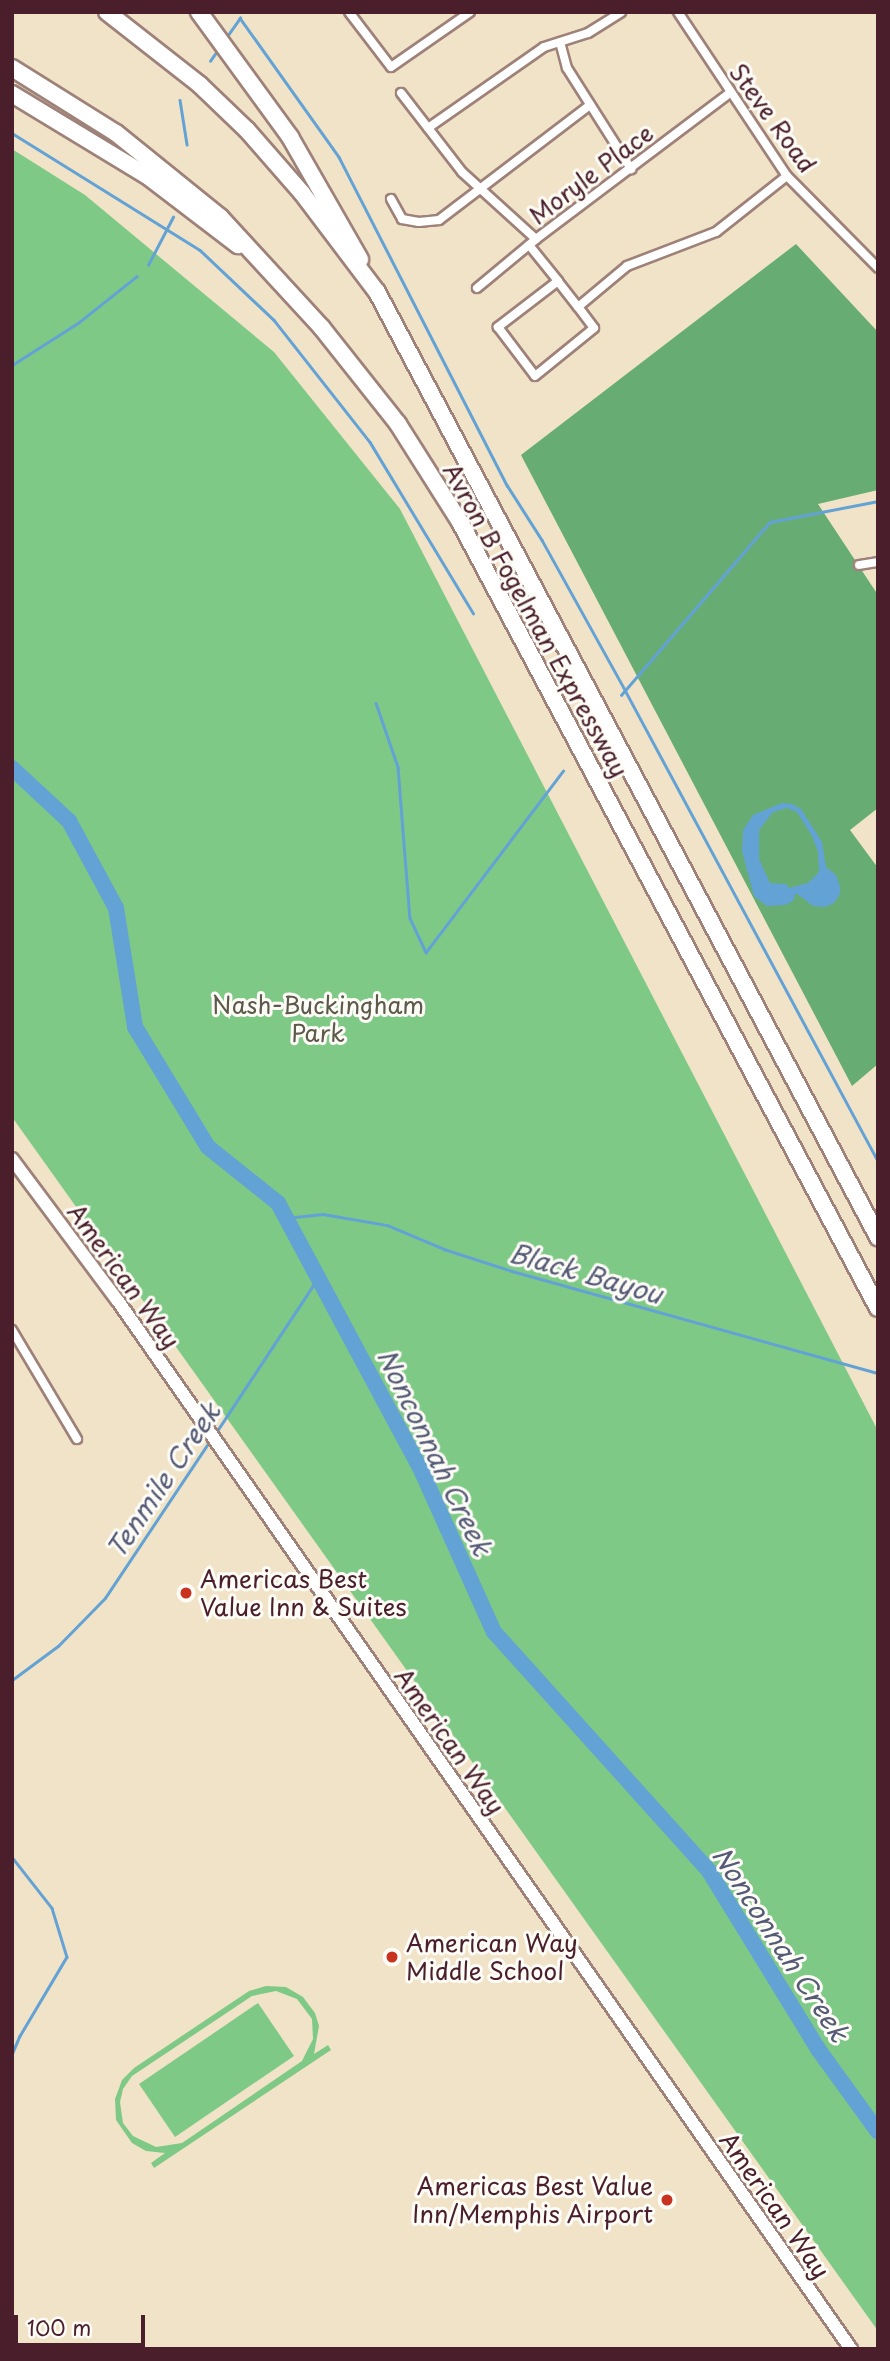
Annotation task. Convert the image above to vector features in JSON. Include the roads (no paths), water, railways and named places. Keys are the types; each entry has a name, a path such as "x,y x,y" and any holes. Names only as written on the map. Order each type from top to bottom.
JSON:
{"highway":[{"name":"Avron B Fogelman Expressway","path":"107,12 200,85 247,130 302,193 377,292 878,1237"},
{"path":"199,12 290,137 337,213 377,292"},
{"name":"Avron B Fogelman Expressway","path":"12,68 116,133 220,217 322,328 380,399 460,522 878,1308"},
{"path":"12,94 146,175 218,232 258,258"}],"main road":[{"name":"American Way","path":"12,1159 118,1301 851,2349"}],"street":[{"path":"349,12 391,67 467,13"},
{"path":"428,128 544,47 602,26 621,12"},
{"name":"Steve Road","path":"678,12 787,176 877,266"},
{"path":"560,42 567,68 631,169"},
{"path":"401,93 462,172 481,188 532,242 594,328 535,376 498,327 558,281"},
{"name":"Moryle Place","path":"477,288 532,242 730,93"},
{"path":"391,199 402,219 439,220 590,105"},
{"path":"578,307 627,266 716,232 787,176"},
{"path":"859,565 878,562"},
{"path":"12,1329 15,1342 77,1439"}],"water":[{"path":"782,803 801,809 822,842 826,867 836,875 840,886 840,894 834,903 825,907 813,906 796,893 793,901 785,905 767,906 754,896 742,851 743,830 753,815","holes":["787,808 797,812 812,836 818,852 819,872 808,883 789,888 786,884 770,883 759,859 759,830 773,812"]}],"waterway":[{"path":"228,35 240,18 339,157 507,485 542,540 625,690 878,1161"},
{"path":"210,61 217,51"},
{"path":"180,100 187,144"},
{"path":"12,133 200,250 274,320 370,442 473,613"},
{"path":"148,265 173,217"},
{"path":"12,365 78,323 137,276"},
{"path":"621,695 770,522 878,501"},
{"path":"376,703 398,767 410,918 426,952 563,771"},
{"name":"Nonconnah Creek","path":"12,768 69,821 116,908 135,1027 208,1147 278,1203 422,1472 494,1632 709,1871 818,2049 878,2132"},
{"name":"Black Bayou","path":"285,1218 323,1214 387,1225 444,1249 512,1271 878,1373"},
{"name":"Tenmile Creek","path":"215,1434 318,1278"},
{"name":"Tenmile Creek","path":"12,1680 58,1646 105,1598 211,1439"},
{"name":"Tenmile Creek","path":"12,1857 52,1908 67,1957 20,2036 12,2055"}],"place":[{"name":"Americas Best Value Inn & Suites","path":"186,1593"},
{"name":"American Way Middle School","path":"392,1957"},
{"name":"Americas Best Value Inn/Memphis Airport","path":"667,2200"}],"park label":[{"name":"Nash-Buckingham Park","path":"318,1019"}]}
